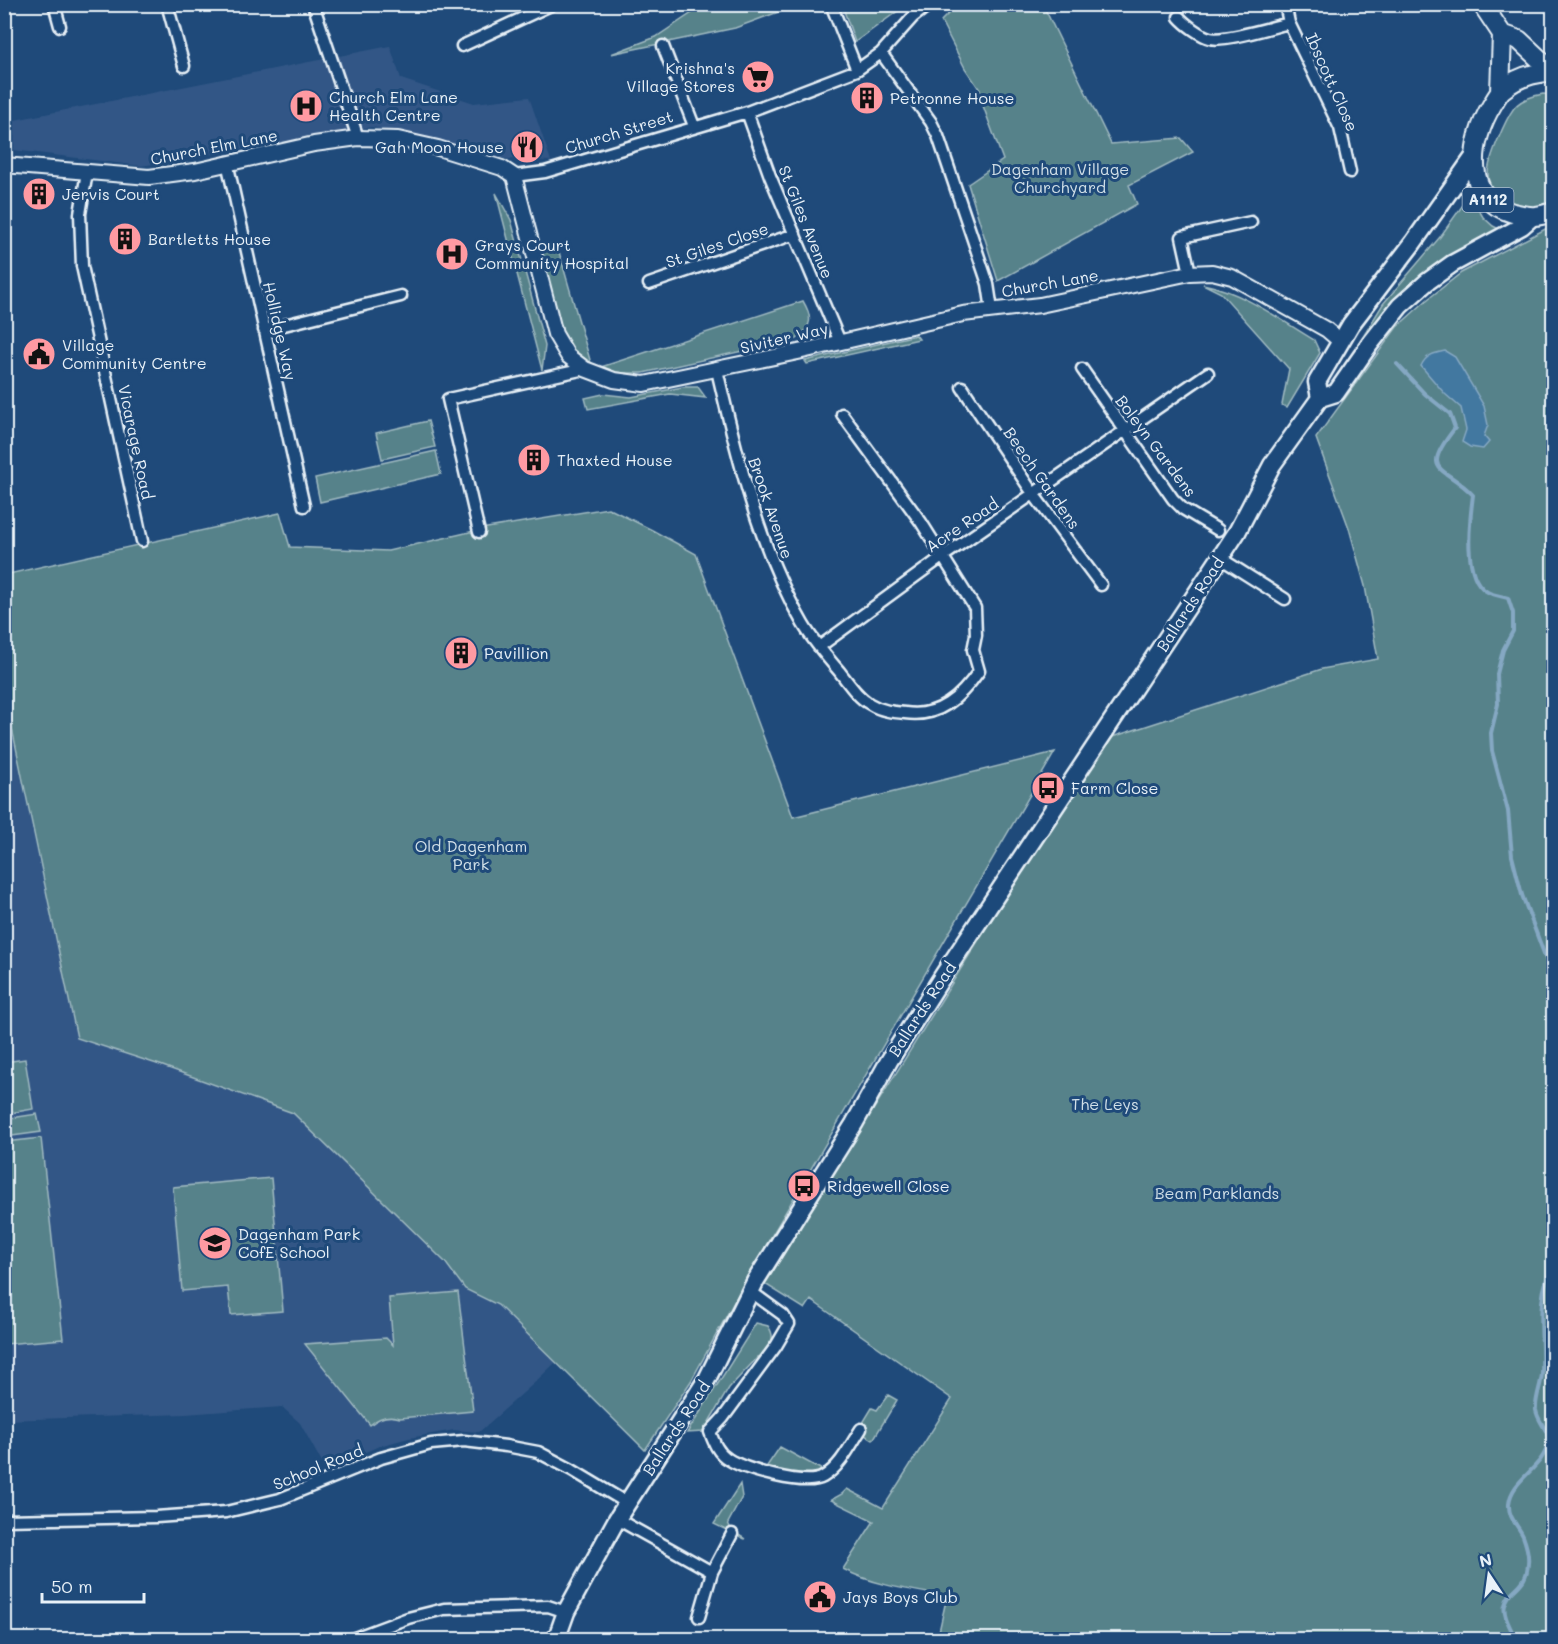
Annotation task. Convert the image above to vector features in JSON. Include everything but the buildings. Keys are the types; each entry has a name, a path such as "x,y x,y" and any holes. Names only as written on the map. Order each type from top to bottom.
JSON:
{"main road":[{"name":"A1112","path":"1482,4 1502,34 1500,92"},
{"name":"A1112","path":"1502,34 1519,40 1553,72"},
{"name":"A1112","path":"1553,72 1517,79 1500,92 1484,118 1475,142 1475,155 1476,178 1486,199 1508,212 1531,218 1554,211"},
{"name":"Ballards Road","path":"1320,398 1317,382 1341,342 1374,292 1413,243 1475,155"},
{"name":"Ballards Road","path":"556,1640 566,1612 617,1519 707,1379 750,1291 889,1061 944,974 1237,532 1272,465 1320,398 1336,393 1400,306 1427,282 1476,249 1521,226 1531,218"},
{"path":"1341,342 1360,340 1379,332"}],"street":[{"path":"54,4 60,26"},
{"path":"167,4 184,66"},
{"path":"313,4 358,138 398,139 438,148 502,168 514,176"},
{"path":"462,45 553,4"},
{"path":"831,4 857,70"},
{"name":"Church Street","path":"514,176 545,172 747,112 857,70 881,53 912,17 930,4"},
{"name":"Ibscott Close","path":"1285,4 1289,23 1340,128 1350,172"},
{"path":"1179,17 1185,24 1210,38 1231,37 1289,23"},
{"path":"663,46 694,126"},
{"name":"Church Lane","path":"881,53 931,122 938,136 988,284 992,310 1040,305 1190,273 1212,272 1232,277 1327,330 1341,342"},
{"name":"St Giles Avenue","path":"747,112 770,176 840,342"},
{"name":"Church Elm Lane","path":"4,165 149,177 195,171 314,144 358,138"},
{"name":"Hollidge Way","path":"227,162 304,506"},
{"name":"Vicarage Road","path":"87,172 80,214 82,266 142,541"},
{"name":"Siviter Way","path":"514,176 555,334 568,356 585,369 614,380 644,384 992,310"},
{"path":"1190,273 1182,237 1251,222"},
{"name":"St Giles Close","path":"649,284 795,234"},
{"path":"264,330 401,296"},
{"path":"479,532 448,399 585,369"},
{"name":"Boleyn Gardens","path":"1082,369 1173,499 1184,509 1218,530"},
{"name":"Brook Avenue","path":"717,370 736,451 768,549 803,625 861,698 871,705 884,710 918,715 946,706 966,690 979,671 973,650 976,635 975,608 942,557"},
{"name":"Acre Road","path":"819,647 942,557 1208,373"},
{"name":"Beech Gardens","path":"962,387 1034,495 1101,585"},
{"path":"842,414 921,522 942,557"},
{"path":"1220,558 1285,599"},
{"path":"750,1291 783,1315 789,1324 776,1346 710,1432 715,1446 728,1459 760,1472 803,1480 821,1478 837,1467 861,1429"},
{"name":"School Road","path":"4,1520 156,1517 226,1512 288,1496 381,1458 431,1444 464,1441 538,1452 627,1503"},
{"path":"617,1519 712,1572"},
{"path":"699,1617 712,1572 732,1534"},
{"path":"349,1640 408,1618 444,1609 548,1606 566,1612"}],"shaded area":[{"path":"390,46 401,79 474,103 529,97 551,161 506,159 372,127 141,166 14,150 15,120"},
{"path":"1445,351 1455,357 1484,406 1488,425 1484,436 1489,442 1483,449 1470,447 1462,442 1466,430 1461,408 1445,394 1421,366 1431,355"},
{"name":"Dagenham Park CofE School","path":"4,696 77,1038 169,1068 293,1113 441,1259 465,1289 498,1305 556,1362 479,1432 454,1430 409,1438 379,1446 326,1470 300,1423 282,1407 185,1414 5,1420"}],"green space":[{"path":"842,4 906,5 855,42"},
{"path":"704,5 797,5 735,28 611,54 656,37"},
{"name":"Dagenham Village Churchyard","path":"957,5 1043,5 1111,144 1181,138 1193,152 1129,185 1137,204 998,281 968,184 1003,160 982,103 980,90 965,68 941,21"},
{"path":"1543,94 1553,95 1553,208 1543,213 1501,204 1491,186 1488,174 1498,140 1514,108 1527,98"},
{"path":"496,193 511,220 545,346 542,370"},
{"path":"1470,195 1483,217 1493,226 1505,232 1460,260 1360,346 1358,345 1383,304 1440,237"},
{"name":"Beam Parklands","path":"1553,225 1553,1639 975,1640 947,1634 938,1636 947,1596 868,1580 843,1569 874,1521 831,1500 847,1489 883,1508 952,1399 811,1300 805,1309 765,1284 1103,740 1322,669 1378,659 1365,586 1349,528 1316,438 1397,327 1428,299 1461,273"},
{"path":"557,245 592,367 566,346 558,321 540,250"},
{"path":"1203,284 1246,300 1314,340 1320,353 1287,408 1282,405 1289,369 1221,293"},
{"path":"803,301 809,322 806,330 797,339 643,373 616,373 598,368"},
{"path":"916,335 919,339 807,364 805,361"},
{"path":"683,387 698,387 706,398 670,394 588,409 585,398 603,394 631,397"},
{"path":"428,421 435,447 382,459 376,433"},
{"path":"436,451 441,474 320,502 315,478"},
{"name":"Old Dagenham Park","path":"608,508 696,554 793,817 1055,752 747,1278 691,1381 645,1450 498,1305 465,1289 445,1262 293,1113 77,1038 5,695 4,575 280,513 290,547 388,551 487,528"},
{"path":"25,1059 33,1109 5,1114 5,1062"},
{"path":"37,1114 41,1132 5,1137 5,1119"},
{"path":"41,1138 63,1339 5,1344 5,1142"},
{"path":"271,1178 283,1311 231,1315 228,1287 182,1291 173,1187"},
{"path":"458,1292 473,1411 400,1418 388,1416 370,1425 305,1344 386,1338 393,1345 389,1298"},
{"path":"756,1323 768,1326 772,1334 771,1344 765,1355 758,1357 729,1388 703,1432 687,1433"},
{"path":"888,1395 897,1400 873,1440 858,1431 872,1408 877,1410"},
{"path":"780,1447 826,1472 822,1476 796,1475 767,1466"},
{"path":"740,1484 742,1497 728,1523 732,1531 745,1539 714,1524"}],"waterway":[{"path":"1397,364 1425,394 1450,414 1455,428 1438,454 1437,462 1445,473 1473,495 1469,546 1473,573 1478,584 1488,592 1508,598 1513,613 1513,631 1503,650 1497,674 1498,704 1491,733 1492,751 1508,811 1512,856 1522,895 1554,980"},
{"path":"1516,1640 1504,1609 1510,1594 1525,1578 1528,1557 1523,1536 1512,1517 1509,1504 1515,1487 1540,1460 1548,1443 1547,1434 1537,1415 1536,1406 1542,1374 1542,1303 1548,1276 1554,1263"}],"place":[{"name":"Krishna's Village Stores","path":"758,77"},
{"name":"Petronne House","path":"867,98"},
{"name":"Church Elm Lane Health Centre","path":"306,106"},
{"name":"Gah Moon House","path":"527,147"},
{"name":"Jervis Court","path":"39,194"},
{"name":"Bartletts House","path":"125,239"},
{"name":"Grays Court Community Hospital","path":"452,254"},
{"name":"Village Community Centre","path":"39,354"},
{"name":"Thaxted House","path":"534,460"},
{"name":"Pavillion","path":"461,653"},
{"name":"Farm Close","path":"1048,788"},
{"name":"Ridgewell Close","path":"804,1186"},
{"name":"Dagenham Park CofE School","path":"215,1243"},
{"name":"Jays Boys Club","path":"820,1597"}],"park label":[{"name":"The Leys","path":"1105,1104"}]}
